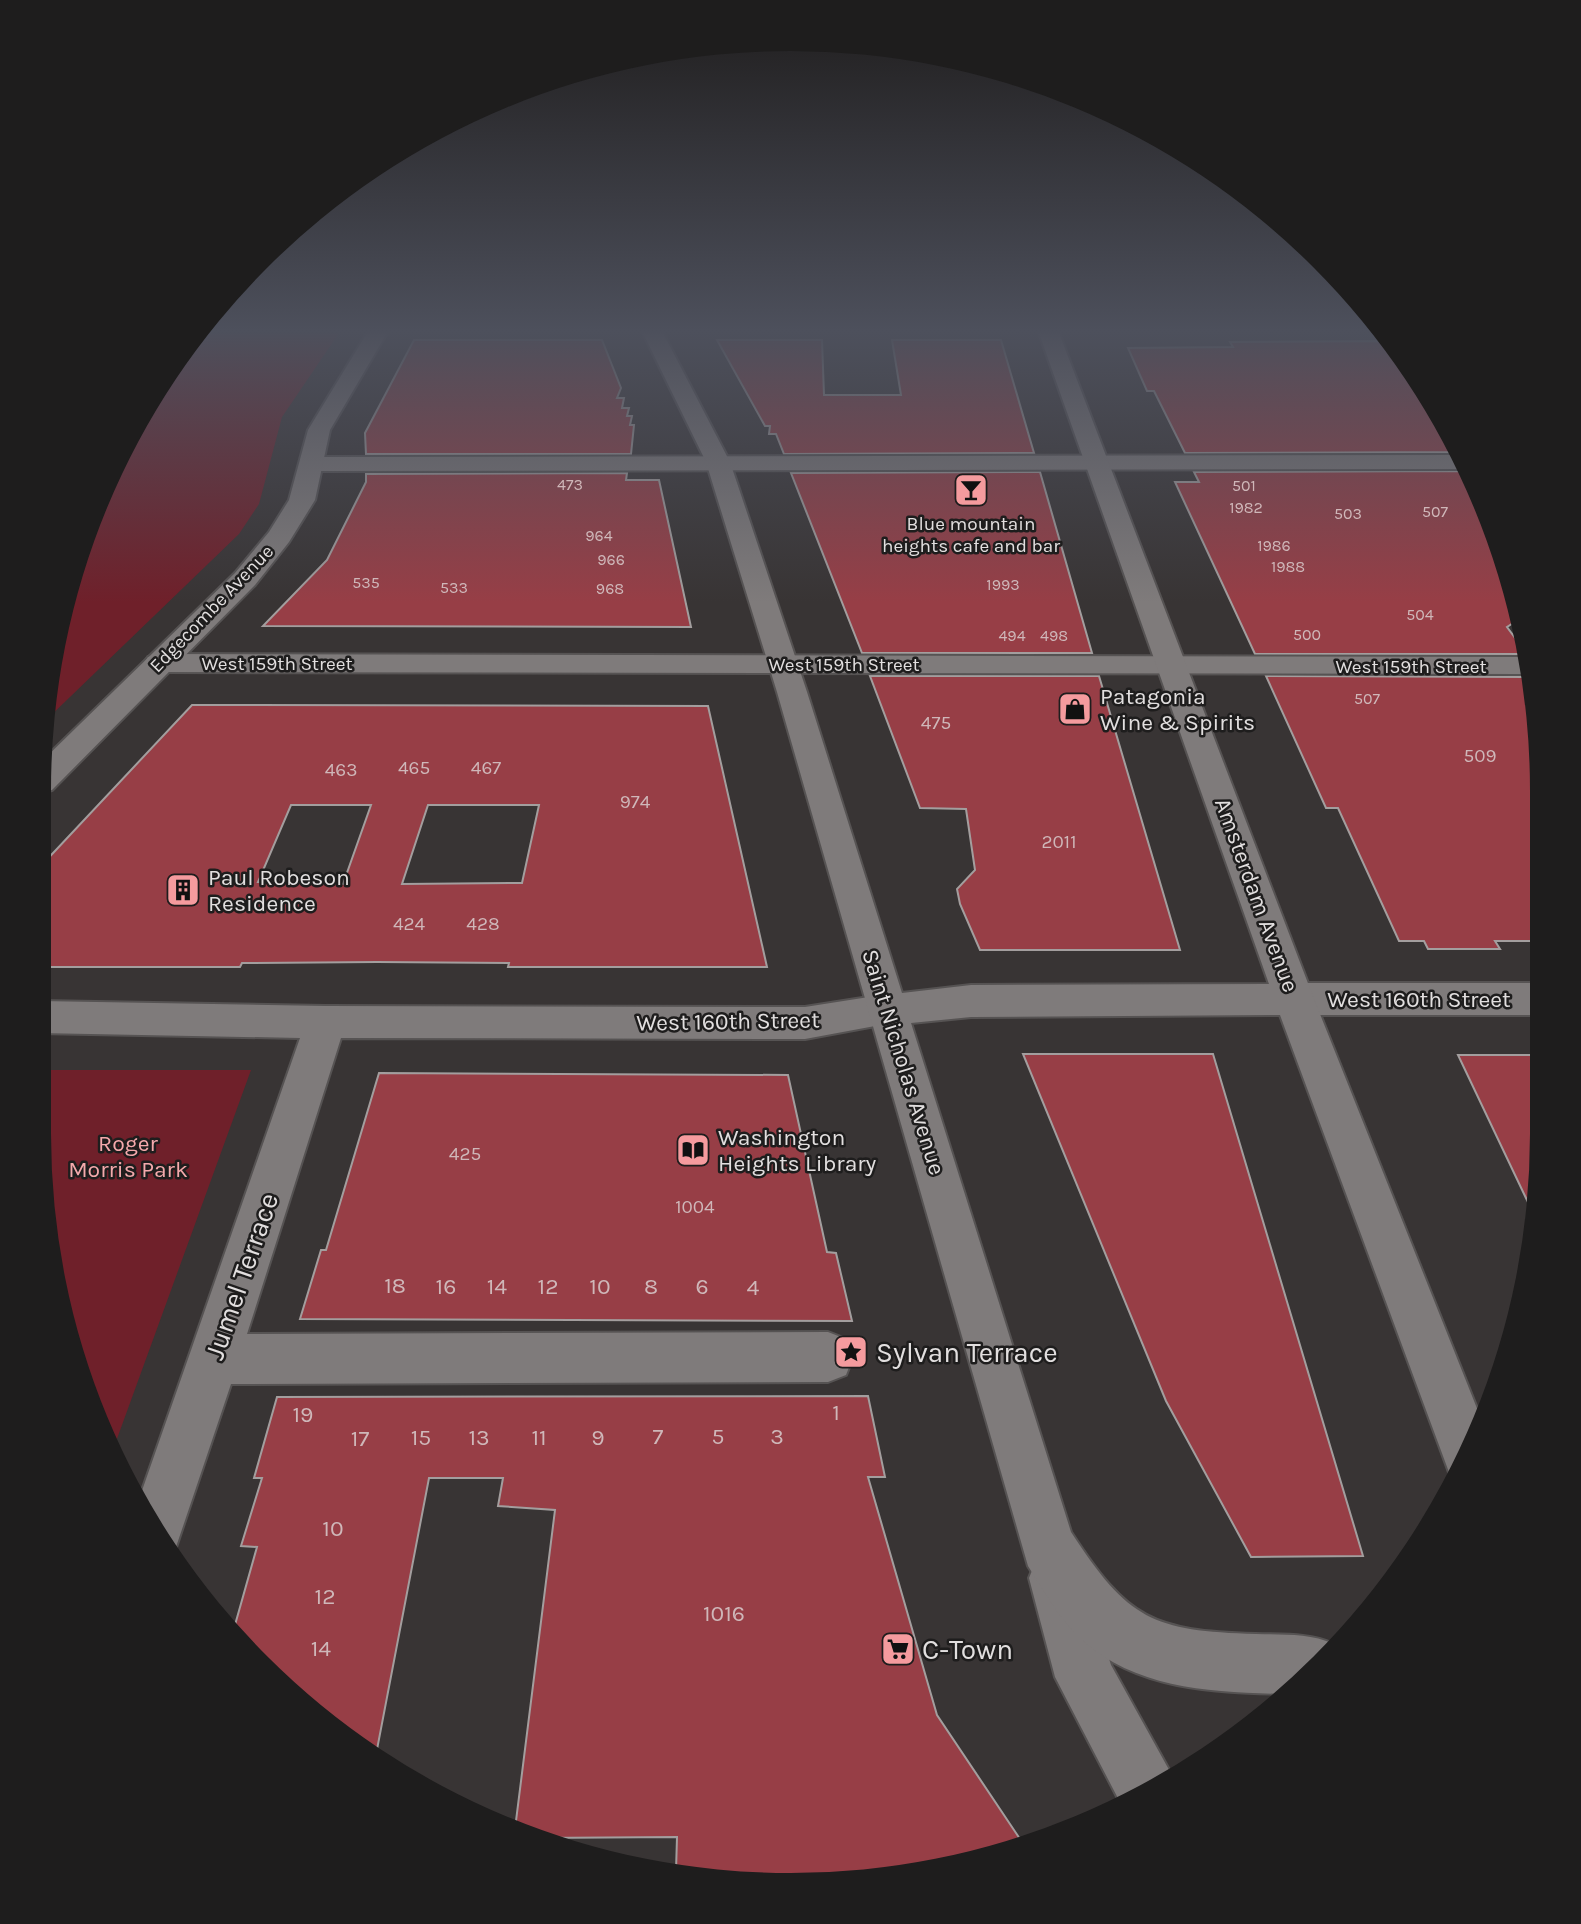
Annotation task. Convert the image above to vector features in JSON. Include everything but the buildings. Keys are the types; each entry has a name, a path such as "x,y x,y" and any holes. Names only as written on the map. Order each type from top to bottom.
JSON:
{"street":[{"name":"Edgecombe Avenue","path":"51,771 244,579 280,536 302,500 323,423"},
{"name":"Saint Nicholas Avenue","path":"698,423 718,462 783,664 1048,1546 1084,1677 1143,1783"},
{"name":"Amsterdam Avenue","path":"1083,423 1294,999 1463,1441"},
{"path":"312,464 1453,462"},
{"name":"West 159th Street","path":"159,663 1519,666"},
{"name":"West 160th Street","path":"51,1017 326,1022 805,1023 971,1001 1530,999"},
{"name":"Jumel Terrace","path":"160,1519 326,1022"},
{"path":"213,1359 828,1357"},
{"path":"1048,1546 1067,1581 1089,1608 1113,1632 1130,1642 1158,1653 1195,1660 1306,1665"}],"green space":[{"path":"149,423 280,423 259,504 239,534 55,711 65,646 90,553 107,507"},
{"name":"Roger Morris Park","path":"51,1070 251,1070 117,1439 90,1371 65,1278 52,1182"}],"place":[{"name":"Blue mountain heights cafe and bar","path":"971,490"},
{"name":"Patagonia Wine & Spirits","path":"1075,709"},
{"name":"Paul Robeson Residence","path":"183,890"},
{"name":"Washington Heights Library","path":"693,1150"},
{"name":"Sylvan Terrace","path":"851,1352"},
{"name":"C-Town","path":"898,1649"}]}
